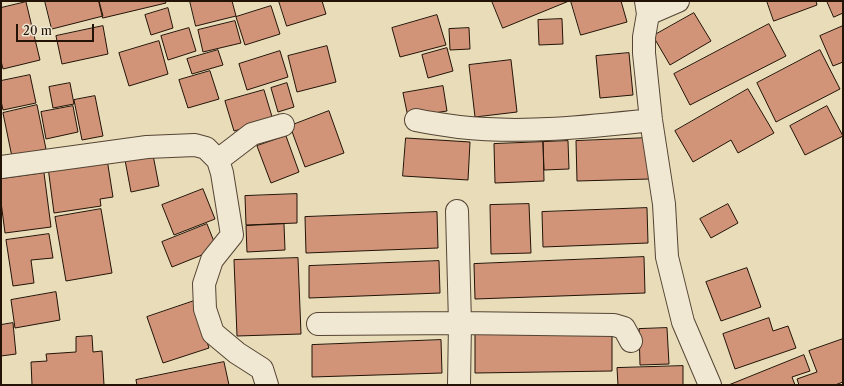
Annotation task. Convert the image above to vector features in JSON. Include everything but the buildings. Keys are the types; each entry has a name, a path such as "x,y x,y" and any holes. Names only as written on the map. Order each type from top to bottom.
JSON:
{"street":[{"path":"678,1 647,8 644,53 651,120 664,204 667,257 683,322 710,385"},
{"path":"416,120 459,127 505,130 588,127 651,120"},
{"path":"218,160 252,134 283,125"},
{"path":"1,167 147,147 195,146 206,148 218,160 222,173 232,235 212,260 204,284 205,309 214,333 237,353 262,369 267,385"},
{"path":"457,211 460,323 459,385"},
{"path":"318,324 460,323 614,325 624,328 631,341"}]}
